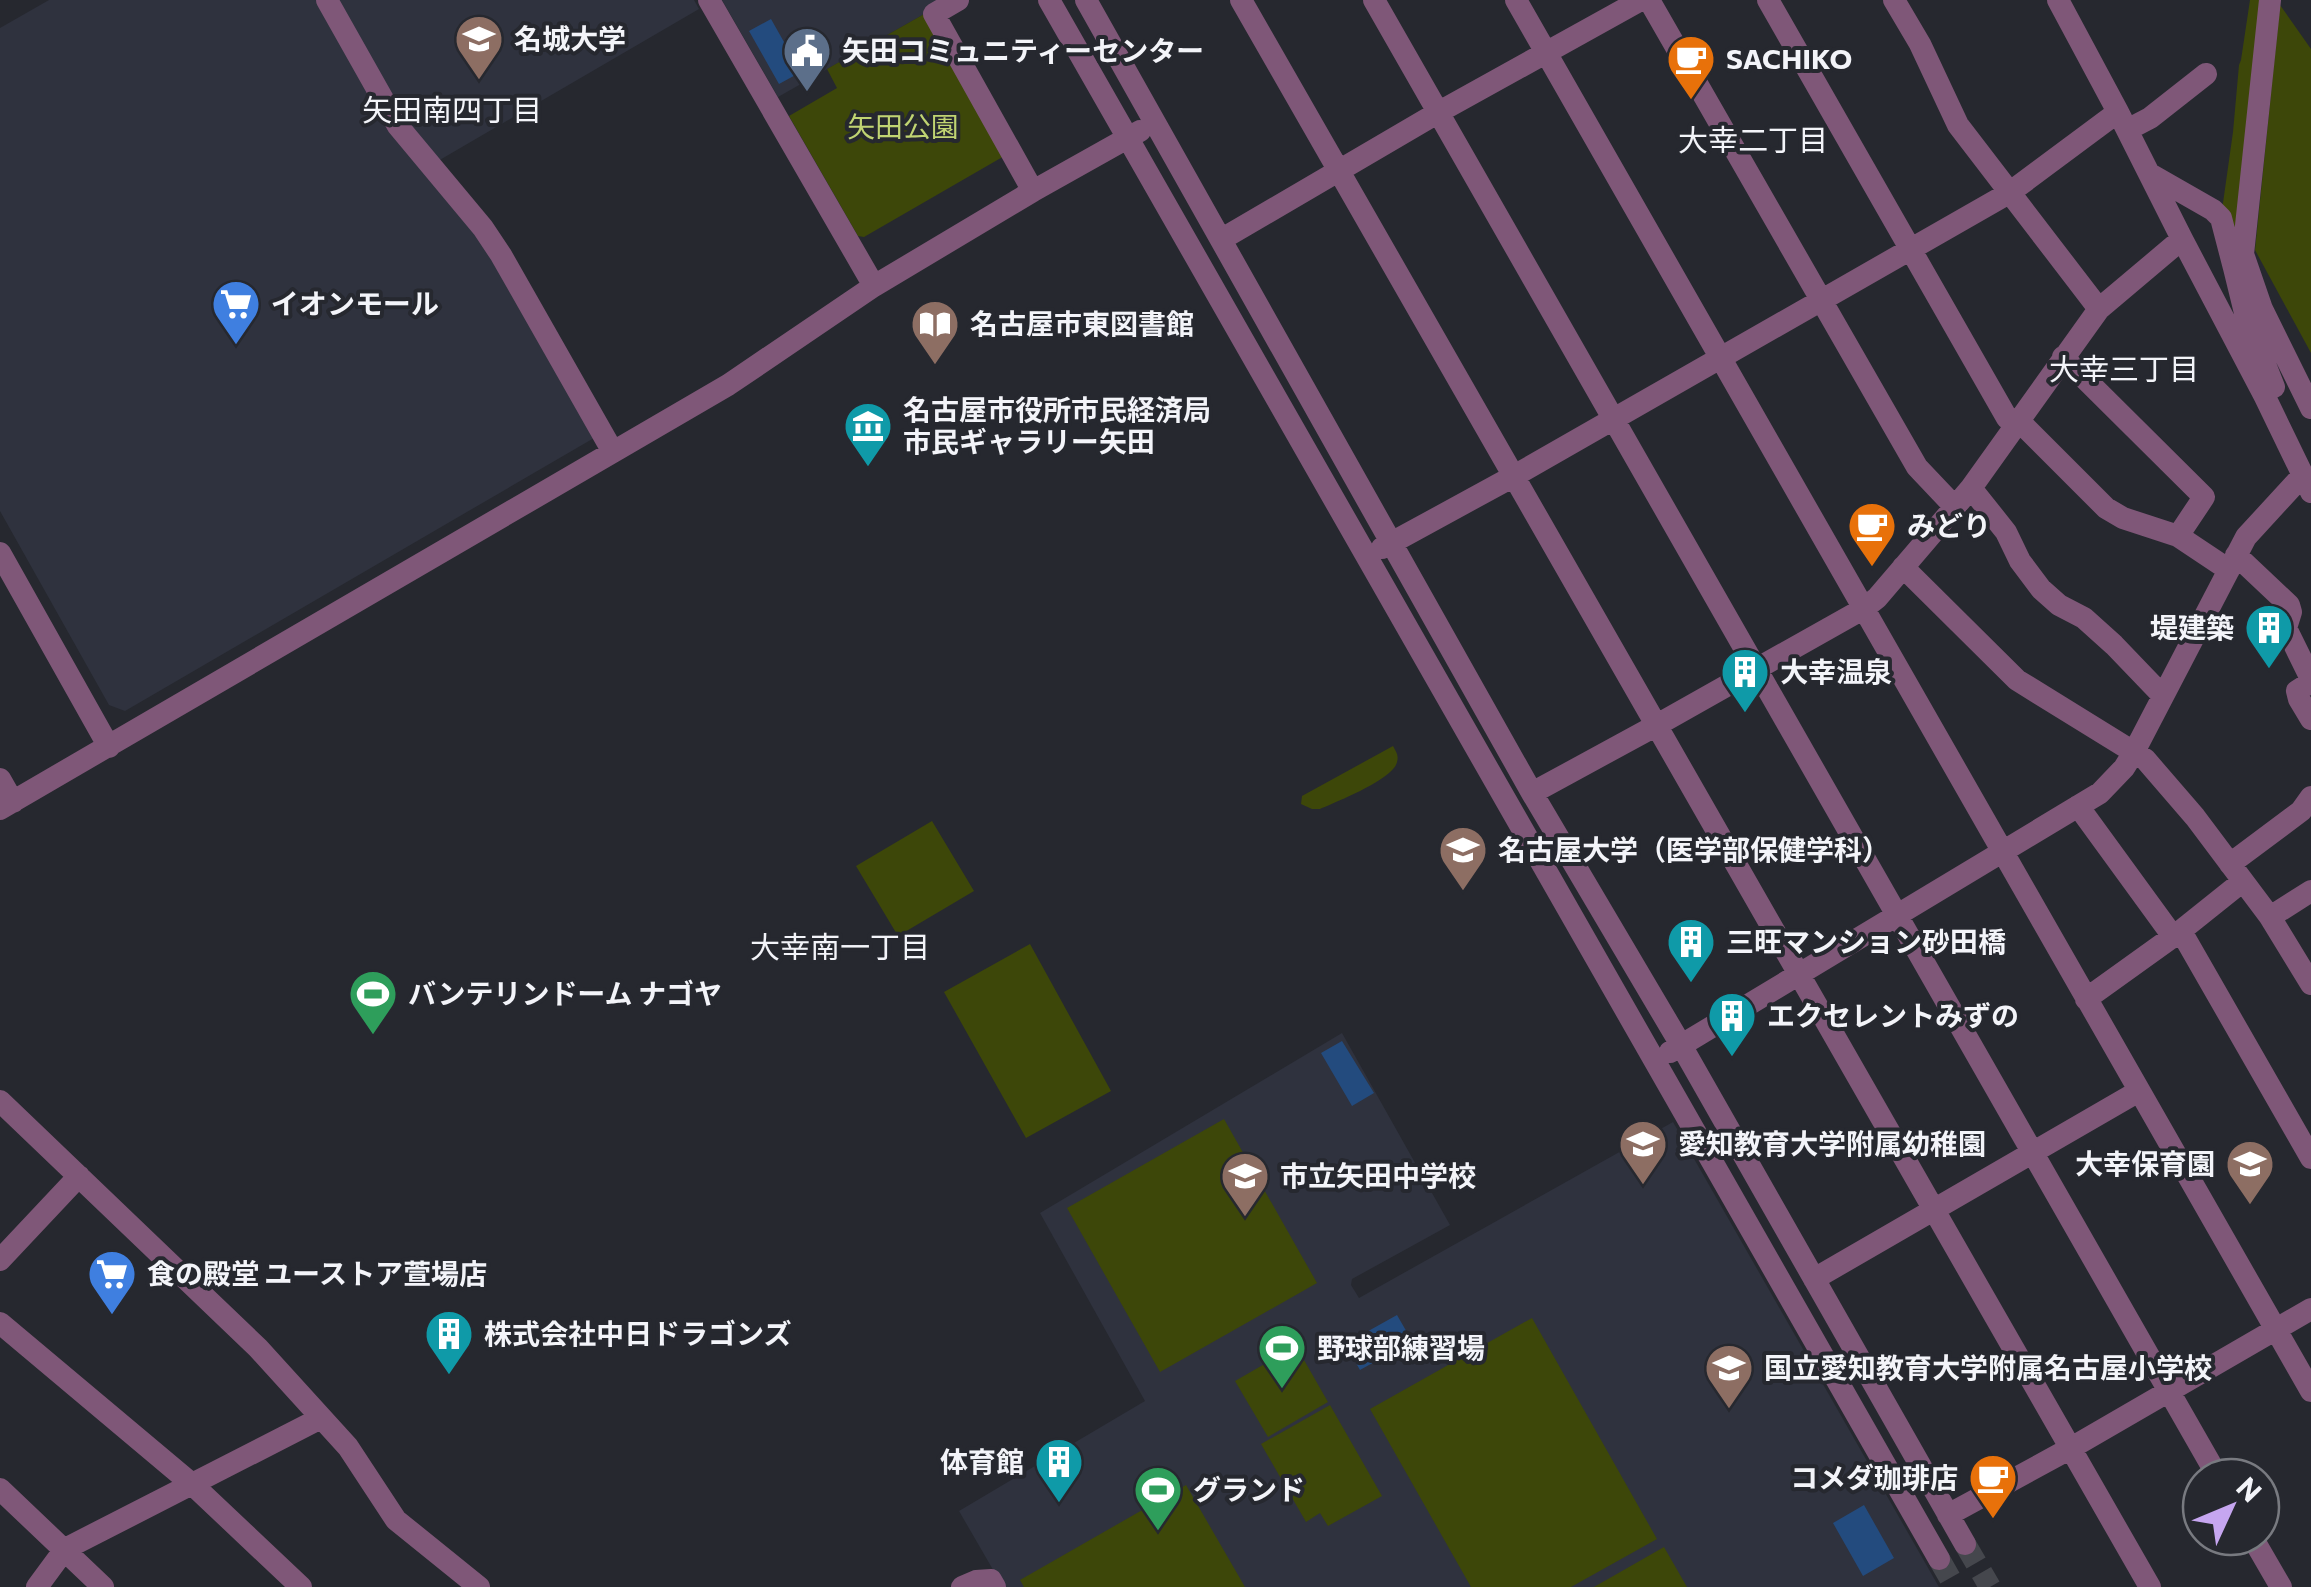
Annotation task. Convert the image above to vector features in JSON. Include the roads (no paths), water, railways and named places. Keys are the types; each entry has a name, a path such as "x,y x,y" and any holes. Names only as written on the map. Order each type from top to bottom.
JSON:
{"street":[{"path":"328,0 398,126 483,228 501,256 613,452"},
{"path":"709,0 874,286"},
{"path":"958,0 934,14 1033,191"},
{"path":"1049,0 1939,1559"},
{"path":"1241,0 2150,1587"},
{"path":"1374,0 2207,1457"},
{"path":"1516,0 2311,1391"},
{"path":"1222,238 1640,0"},
{"path":"1650,0 1917,468 1954,506"},
{"path":"1768,0 2007,418 2027,429 2106,508 2233,563 2289,605 2292,612 2286,628 2311,681 2297,690 2311,719"},
{"path":"1894,0 1920,44 1958,125 2099,309"},
{"path":"2058,0 2307,484"},
{"path":"2270,0 2238,261 2245,313 2300,453 2307,484"},
{"path":"1090,1 1532,793 1681,1045 1965,1544"},
{"path":"1366,556 2010,193 2123,121 2150,118 2206,74"},
{"path":"0,780 6,806 728,385 874,286 1156,122"},
{"path":"2149,173 2221,218 2238,261 2311,408"},
{"path":"1532,793 1877,598 1971,488 2099,309 2182,239"},
{"path":"2063,357 2204,496 2178,536"},
{"path":"1654,1062 2100,793 2134,752 2246,537 2307,484"},
{"path":"1971,488 2006,532 2020,561 2041,589 2059,605 2084,618 2162,695"},
{"path":"0,553 109,747"},
{"path":"1903,567 2017,680 2146,759 2270,917 2311,984"},
{"path":"2086,999 2178,932 2311,797"},
{"path":"2078,806 2169,931 2182,933 2311,1158"},
{"path":"2270,917 2311,891"},
{"path":"1814,1279 2139,1091"},
{"path":"0,1101 258,1348 348,1447 396,1520 478,1587"},
{"path":"0,1260 79,1176"},
{"path":"1948,1514 2311,1310"},
{"path":"0,1323 193,1485 301,1587"},
{"path":"37,1587 65,1550 321,1418"},
{"path":"0,1490 103,1587"},
{"path":"2264,1557 2281,1587"},
{"path":"962,1587 976,1580 993,1583"}],"water":[{"path":"771,19 801,72 779,84 749,31"},
{"path":"1342,1041 1374,1093 1352,1106 1321,1053"},
{"path":"1397,1315 1412,1341 1360,1370 1345,1344"},
{"path":"1864,1505 1894,1558 1863,1576 1833,1523"}],"tunnel":[{"path":"1965,1544 1990,1587"},
{"path":"1939,1559 1955,1587"}],"place":[{"name":"名城大学","path":"479,82"},
{"name":"矢田コミュニティーセンター","path":"807,94"},
{"name":"SACHIKO","path":"1691,102"},
{"name":"イオンモール","path":"236,346"},
{"name":"名古屋市東図書館","path":"935,366"},
{"name":"名古屋市役所市民経済局 市民ギャラリー矢田","path":"868,468"},
{"name":"みどり","path":"1872,568"},
{"name":"堤建築","path":"2269,670"},
{"name":"大幸温泉","path":"1745,714"},
{"name":"名古屋大学（医学部保健学科）","path":"1463,892"},
{"name":"三旺マンション砂田橋","path":"1691,984"},
{"name":"バンテリンドーム ナゴヤ","path":"373,1036"},
{"name":"エクセレントみずの","path":"1732,1058"},
{"name":"愛知教育大学附属幼稚園","path":"1643,1186"},
{"name":"大幸保育園","path":"2250,1206"},
{"name":"市立矢田中学校","path":"1245,1218"},
{"name":"食の殿堂 ユーストア萱場店","path":"112,1316"},
{"name":"株式会社中日ドラゴンズ","path":"449,1376"},
{"name":"野球部練習場","path":"1282,1390"},
{"name":"国立愛知教育大学附属名古屋小学校","path":"1729,1410"},
{"name":"体育館","path":"1059,1504"},
{"name":"コメダ珈琲店","path":"1993,1520"},
{"name":"グランド","path":"1158,1532"}],"district":[{"name":"矢田南四丁目","path":"452,111"},
{"name":"大幸二丁目","path":"1753,141"},
{"name":"大幸三丁目","path":"2124,370"},
{"name":"大幸南一丁目","path":"840,948"}],"park label":[{"name":"矢田公園","path":"903,127"}]}
